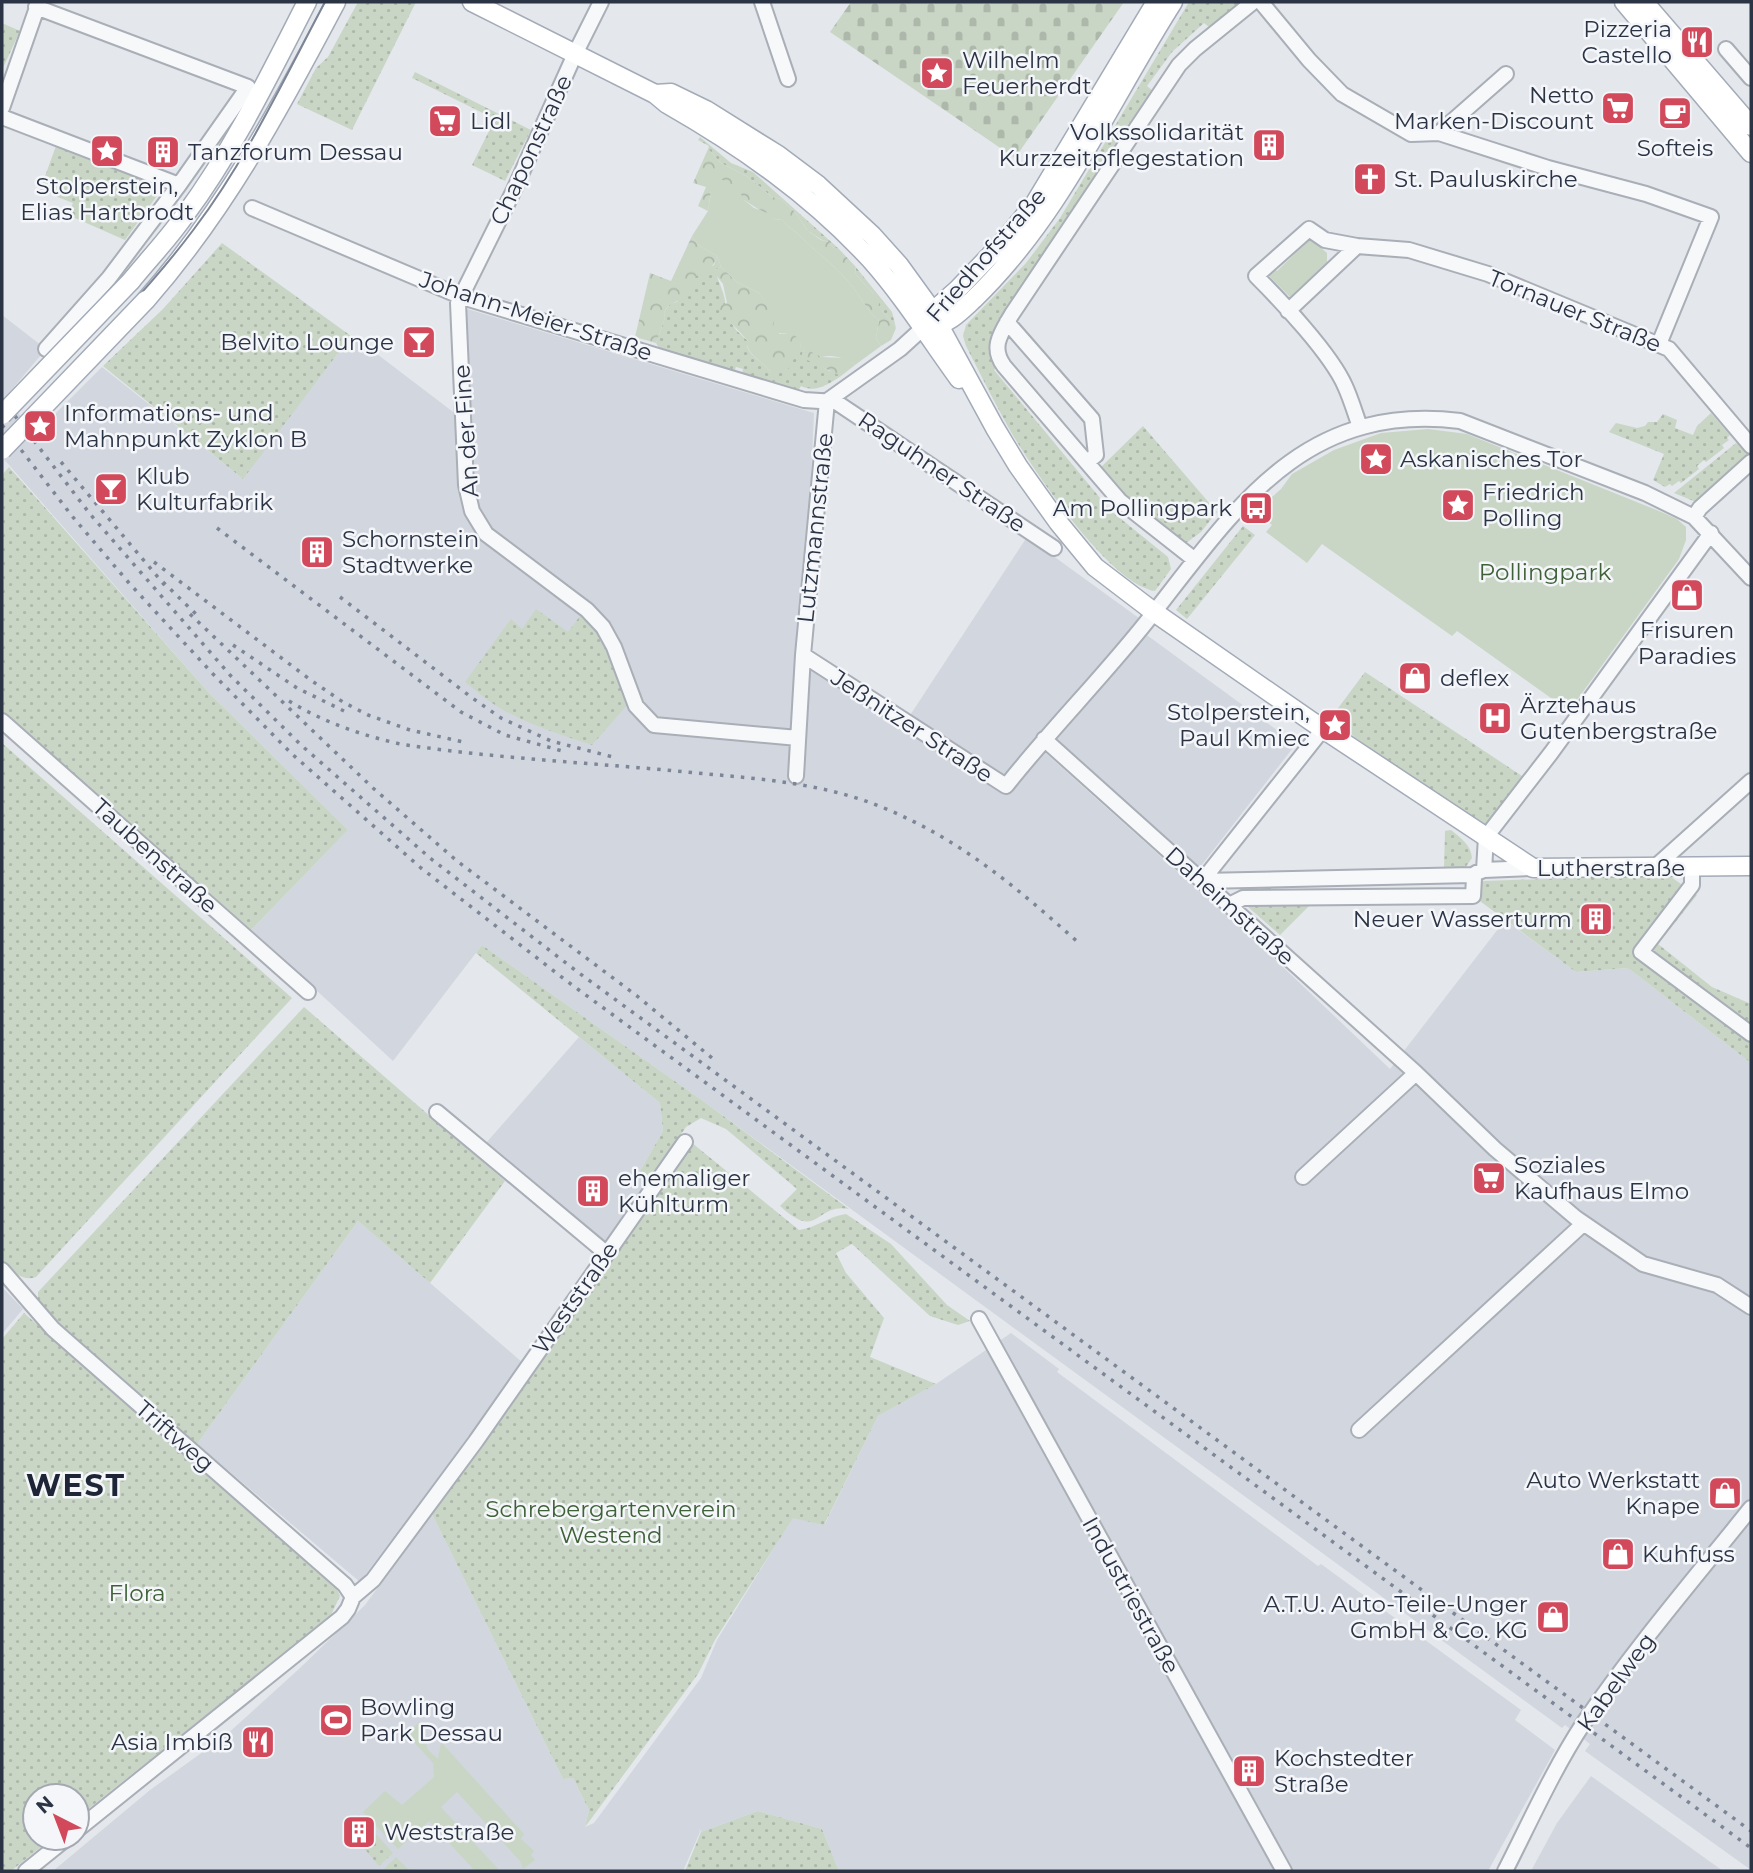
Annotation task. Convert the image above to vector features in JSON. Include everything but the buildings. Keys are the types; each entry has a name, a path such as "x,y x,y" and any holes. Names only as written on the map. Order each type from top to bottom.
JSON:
{"main road":[{"path":"2,415 131,281 186,215 216,170 307,2"},
{"path":"2,450 146,300 201,234 234,186 265,133 336,2"},
{"name":"Raguhner Straße","path":"472,2 656,94 667,104 765,164 871,260 932,322 978,393 985,412 1031,486 1101,572 1323,729 1533,868"},
{"name":"Friedhofstraße","path":"932,322 1035,203 1156,2"},
{"name":"Friedhofstraße","path":"932,322 989,284 1047,213 1173,2"},
{"path":"1634,5 1751,126"},
{"path":"1634,5 1751,153"},
{"name":"Lutherstraße","path":"1533,868 1751,866"}],"street":[{"name":"Chaponstraße","path":"462,297 601,2"},
{"path":"748,2 763,6 788,79"},
{"path":"1195,560 1120,501 999,359 996,344 1007,322 1079,211 1179,65 1253,2"},
{"path":"1261,2 1309,60 1342,94 1411,134 1439,133 1548,168 1646,194 1711,217 1659,344"},
{"path":"2,108 37,4 248,87 109,278 46,349"},
{"path":"1727,49 1751,78"},
{"path":"1439,133 1506,74"},
{"path":"2,117 179,185"},
{"name":"Johann-Meier-Straße","path":"252,208 462,297 798,398 827,401"},
{"name":"Tornauer Straße","path":"1360,427 1345,384 1324,353 1256,276 1309,229 1325,240 1357,246 1409,250 1489,274 1659,344 1669,349 1751,446"},
{"path":"1288,311 1357,246"},
{"name":"An der Fine","path":"462,297 458,303 466,485 472,511 486,534 587,610 603,627 636,706 654,725 798,738"},
{"name":"Lutzmannstraße","path":"796,776 803,655 827,401 900,349 932,322"},
{"path":"1007,322 1092,419 1096,454 1087,462"},
{"name":"Raguhner Straße","path":"827,401 845,407 1054,548"},
{"path":"1154,612 1235,510 1286,464 1324,440 1360,427 1438,418 1460,421 1645,493 1694,517 1751,578"},
{"path":"1694,517 1700,508 1751,462"},
{"path":"1229,905 1243,898 1473,896 1474,878 1478,873 1486,837 1516,800 1711,533"},
{"name":"Jeßnitzer Straße","path":"803,655 1006,786 1154,612"},
{"name":"Taubenstraße","path":"2,721 308,992"},
{"path":"1202,881 1323,729"},
{"name":"Daheimstraße","path":"1044,739 1416,1073 1495,1149 1583,1224 1643,1264 1717,1285 1751,1307"},
{"path":"1654,868 1751,780"},
{"name":"Lutherstraße","path":"1202,881 1478,873 1533,868"},
{"path":"1692,868 1692,885 1642,952 1751,1034"},
{"path":"1303,1177 1416,1073"},
{"path":"437,1112 606,1252"},
{"name":"Weststraße","path":"91,1819 348,1609 353,1597 373,1580 476,1441 685,1142"},
{"path":"1359,1430 1583,1224"},
{"name":"Triftweg","path":"2,1270 53,1329 345,1585 353,1597"},
{"name":"Industriestraße","path":"979,1319 1284,1871"},
{"name":"Kabelweg","path":"1505,1871 1557,1769 1583,1725 1646,1640 1751,1508"},
{"path":"26,1871 50,1852"}],"shaded area":[{"path":"464,308 814,413 803,661 903,726 1027,537 1143,621 1041,749 1265,950 1390,1069 1505,920 1576,972 1628,968 1751,1063 1751,1870 1585,1751 1590,1744 1565,1725 1562,1728 703,1101 482,945 393,1061 251,930 348,830 210,694 2,457 2,315 46,349 8,394 32,437 102,367 242,478 352,335 465,421"},
{"path":"1144,633 1296,744 1197,871 1052,740"},
{"path":"579,1037 660,1103 663,1131 639,1173 644,1188 604,1245 486,1143"},
{"path":"358,1221 523,1363 360,1582 197,1444"},
{"path":"2,1287 23,1309 2,1334"},
{"path":"1011,1333 1059,1369 1057,1372 1318,1566 1321,1564 1521,1710 1515,1720 1555,1750 1488,1871 839,1871 822,1829 758,1811 701,1832 699,1828 700,1832 683,1871 53,1871 76,1852 91,1852 91,1839 150,1790 225,1736 300,1668 365,1605 432,1514 563,1779 573,1778 589,1810 585,1827 594,1823 701,1678 717,1640 793,1517 825,1524 878,1416 936,1384"},
{"path":"1591,1776 1723,1871 1531,1871 1557,1823"}],"green space":[{"path":"358,2 416,2 352,130 297,104 316,68 328,57"},
{"path":"851,2 1124,2 1015,158 830,32"},
{"path":"1189,2 1240,2 1209,27 1204,23 1172,52 1147,86 1153,91 1126,127 998,327 999,365 994,370 1110,510 1168,557 1171,569 1155,591 1137,584 1117,569 1055,498 1011,432 963,336 966,325 1026,263 1060,218"},
{"path":"2,23 20,31 2,70"},
{"path":"415,72 531,130 505,181 472,165 495,119 412,78"},
{"path":"700,137 731,163 753,172 838,248 808,231 795,212 781,199 772,197 748,177 721,163 708,149 709,146 698,140"},
{"path":"56,146 164,186 125,240 68,215 73,203 40,190"},
{"path":"708,149 721,163 748,177 772,197 781,199 795,212 808,231 838,248 855,266 856,275 873,293 879,303 878,310 882,310 896,328 891,340 881,346 876,339 879,320 842,275 783,220 774,219 744,200 711,192 708,211 698,206 706,187 693,183"},
{"path":"721,179 739,190 744,200 754,208 774,219 783,220 842,275 879,320 876,339 881,346 855,365 839,357 822,357 801,347 800,341 794,335 772,332 775,317 759,293 737,282 721,267 717,256 698,245 692,236 708,211 713,180"},
{"path":"692,236 698,245 717,256 714,264 707,272 696,276 684,298 669,305 664,312 665,318 656,343 635,337 650,273 671,281"},
{"path":"1307,236 1327,253 1327,262 1290,297 1267,274 1273,268 1277,271 1305,244 1302,240"},
{"path":"222,243 351,336 243,479 103,366 163,309"},
{"path":"717,256 721,267 715,270 724,296 725,314 749,342 747,346 751,354 771,373 801,347 805,348 802,354 841,376 821,387 812,389 801,386 798,391 742,375 743,369 736,367 734,373 662,353 656,343 665,318 664,312 670,304 677,302 696,276 714,265"},
{"path":"855,266 892,312 896,328 882,310 878,310 873,293 856,275"},
{"path":"721,267 737,282 759,293 776,317 779,334 795,334 800,340 801,347 784,372 771,373 751,353 748,341 720,311 719,306 727,303 723,284 715,274 715,270"},
{"path":"805,348 822,357 846,358 855,365 841,376 805,359 802,354"},
{"path":"1711,413 1730,435 1727,438 1729,440 1722,445 1724,448 1697,466 1699,469 1681,483 1679,481 1672,486 1670,484 1665,487 1653,480 1664,454 1609,432 1616,423 1637,428 1648,422 1657,422 1663,414 1677,420 1675,428 1693,435 1697,426"},
{"path":"1143,426 1217,512 1201,532 1182,546 1097,471"},
{"name":"Pollingpark","path":"1428,429 1467,434 1659,511 1677,519 1686,527 1686,540 1679,559 1569,711 1457,631 1452,636 1322,544 1307,563 1266,532 1272,525 1264,518 1258,524 1248,518 1281,489 1292,474 1334,450 1381,433"},
{"path":"1741,441 1749,452 1748,456 1696,502 1674,493 1736,443"},
{"path":"9,467 210,694 348,830 251,930 2,711 2,475"},
{"path":"1243,526 1255,535 1187,619 1176,610"},
{"path":"536,609 568,632 580,616 594,626 613,664 629,703 592,745 518,718 491,703 465,682 511,619 522,629"},
{"path":"1365,672 1525,778 1486,832 1330,719"},
{"path":"2,743 292,998 36,1277 30,1278 17,1274 2,1260"},
{"path":"1451,830 1470,849 1472,858 1465,868 1444,869 1445,831"},
{"path":"1668,875 1697,895 1658,944 1712,987 1751,1004 1751,1063 1628,968 1576,972 1473,896 1483,881"},
{"path":"1314,901 1280,935 1247,906 1250,902"},
{"path":"482,945 703,1101 849,1209 829,1211 810,1221 802,1221 793,1216 780,1206 797,1189 726,1129 701,1118 686,1127 644,1188 639,1173 663,1131 660,1103 476,953"},
{"path":"304,1007 505,1181 430,1283 358,1221 197,1444 45,1312 38,1300 38,1292"},
{"name":"Schrebergartenverein Westend","path":"692,1143 799,1230 846,1214 891,1244 947,1305 970,1321 958,1325 930,1316 852,1244 836,1253 846,1273 884,1318 870,1357 936,1384 878,1416 824,1525 793,1518 715,1640 698,1674 585,1827 589,1810 573,1778 563,1779 432,1514"},
{"name":"Flora","path":"24,1313 337,1589 340,1596 331,1615 91,1807 91,1782 21,1782 21,1852 35,1852 11,1871 2,1871 2,1339"},
{"path":"420,1722 428,1750 438,1759 441,1742 524,1834 521,1839 534,1851 531,1855 535,1860 523,1869 520,1861 457,1792 441,1807 500,1871 475,1871 429,1821 398,1849 363,1812 385,1791 402,1805 434,1777 433,1763 406,1733"},
{"path":"758,1811 822,1829 839,1871 685,1871 701,1832"},
{"path":"359,1815 393,1853 379,1866 348,1829 350,1823"},
{"path":"396,1857 410,1871 383,1870"}],"tram line":[{"path":"2,437 126,310 194,229 248,147 325,2"}],"railway":[{"path":"2,399 90,514 230,675 301,745 430,858 575,970 1751,1831"},
{"path":"2,425 72,516 213,674 292,754 421,868 568,982 1751,1848"},
{"path":"61,462 167,588"},
{"path":"217,528 461,712 505,735 566,752"},
{"path":"154,562 343,702 368,715 410,730 468,743"},
{"path":"163,582 200,618"},
{"path":"340,597 501,718 551,741 613,757"},
{"path":"190,614 373,788 457,861 637,996 712,1058"},
{"path":"233,645 297,688 344,711"},
{"path":"289,701 343,727 400,744 511,757 768,780 861,800 913,821 964,851 1011,885 1080,944"}],"place":[{"name":"Pizzeria Castello","path":"1697,42"},
{"name":"Wilhelm Feuerherdt","path":"937,73"},
{"name":"Netto Marken-Discount","path":"1618,108"},
{"name":"Softeis","path":"1675,113"},
{"name":"Lidl","path":"445,121"},
{"name":"Volkssolidarität Kurzzeitpflegestation","path":"1269,145"},
{"name":"Stolperstein, Elias Hartbrodt","path":"107,151"},
{"name":"Tanzforum Dessau","path":"163,152"},
{"name":"St. Pauluskirche","path":"1370,179"},
{"name":"Belvito Lounge","path":"419,342"},
{"name":"Informations- und Mahnpunkt Zyklon B","path":"40,426"},
{"name":"Askanisches Tor","path":"1376,459"},
{"name":"Klub Kulturfabrik","path":"111,489"},
{"name":"Friedrich Polling","path":"1458,505"},
{"name":"Am Pollingpark","path":"1256,508"},
{"name":"Schornstein Stadtwerke","path":"317,552"},
{"name":"Frisuren Paradies","path":"1687,595"},
{"name":"deflex","path":"1415,678"},
{"name":"Ärztehaus Gutenbergstraße","path":"1495,718"},
{"name":"Stolperstein, Paul Kmiec","path":"1335,725"},
{"name":"Neuer Wasserturm","path":"1596,919"},
{"name":"Soziales Kaufhaus Elmo","path":"1489,1178"},
{"name":"ehemaliger Kühlturm","path":"593,1191"},
{"name":"Auto Werkstatt Knape","path":"1725,1493"},
{"name":"Kuhfuss","path":"1618,1554"},
{"name":"A.T.U. Auto-Teile-Unger GmbH & Co. KG","path":"1553,1617"},
{"name":"Bowling Park Dessau","path":"336,1720"},
{"name":"Asia Imbiß","path":"258,1742"},
{"name":"Kochstedter Straße","path":"1249,1771"},
{"name":"Weststraße","path":"359,1832"}],"district":[{"name":"WEST","path":"76,1486"}]}
